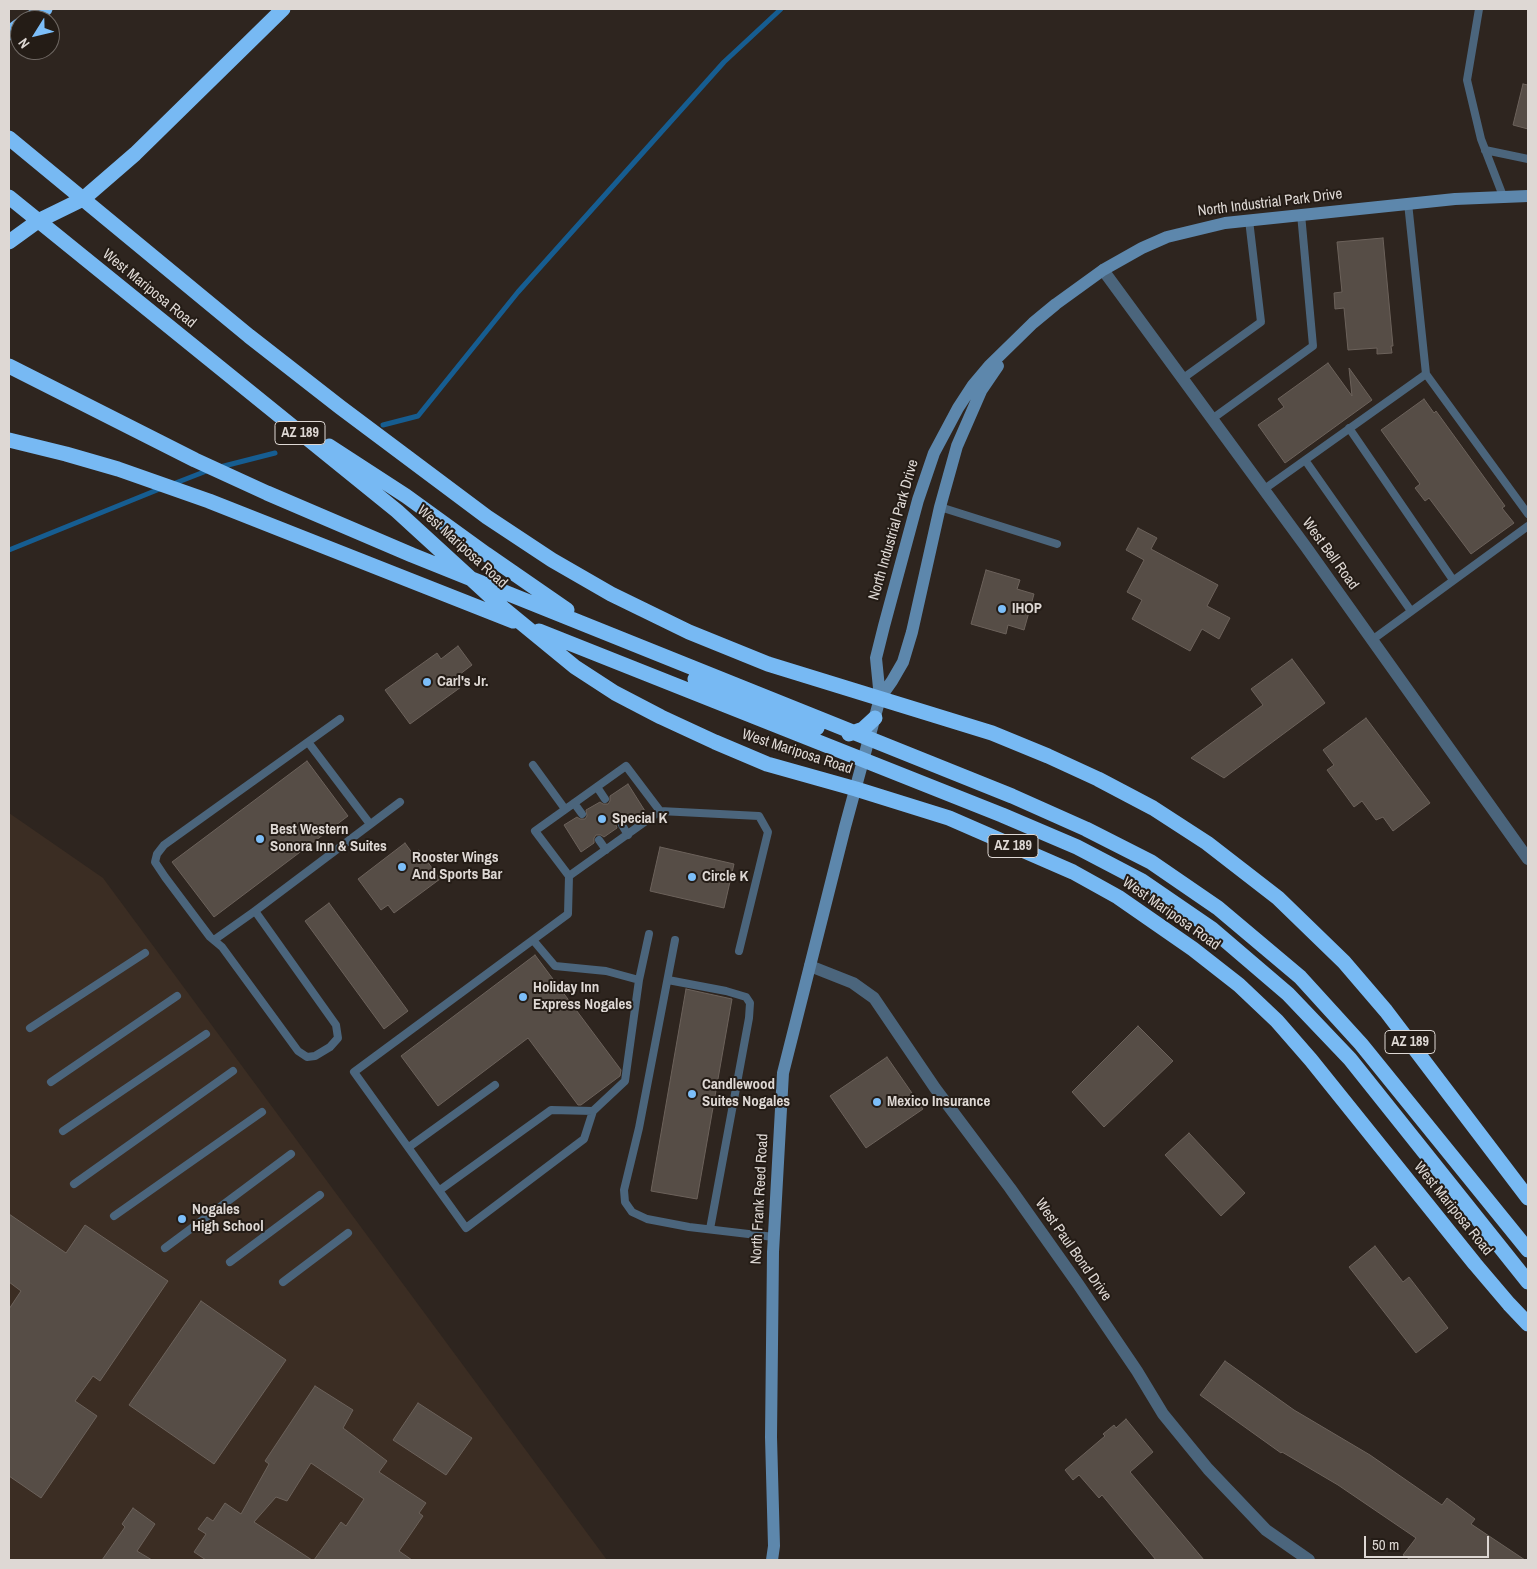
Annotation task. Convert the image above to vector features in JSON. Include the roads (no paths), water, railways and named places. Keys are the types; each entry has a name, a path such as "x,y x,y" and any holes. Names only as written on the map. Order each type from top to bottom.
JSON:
{"highway":[{"path":"9,242 38,220 83,199 135,154 284,9"},
{"name":"West Mariposa Road","path":"9,138 231,321 340,407 514,536 552,560 611,594 689,632 768,664 992,733 1048,756 1098,779 1152,808 1215,848 1278,898 1344,962 1386,1011 1528,1198"},
{"name":"West Mariposa Road","path":"9,197 397,511 503,608 575,667 615,693 661,717 767,764 949,818 1073,872 1118,897 1193,950 1232,979 1277,1022 1311,1060 1475,1264 1528,1324"},
{"path":"9,366 196,460 313,512 422,558 1012,796 1086,829 1151,862 1218,908 1300,977 1361,1044 1528,1250"},
{"path":"270,409 406,496 553,601 645,657 744,701 829,733 842,735 853,733 863,729 875,718"},
{"path":"9,440 118,469 209,501 1002,815 1077,848 1142,881 1212,929 1288,994 1350,1059 1528,1282"}],"street":[{"name":"North Industrial Park Drive","path":"856,789 880,698 876,658 918,500 934,453 958,408 973,385 1018,338 1056,304 1103,270 1142,248 1167,237 1198,228 1249,220 1408,203 1528,196"},
{"name":"West Bell Road","path":"1103,270 1264,490 1528,859"},
{"name":"North Industrial Park Drive","path":"880,698 903,662 912,632 951,464 965,425 982,391 1004,355 1018,338"},
{"path":"918,500 940,507"},
{"name":"North Frank Reed Road","path":"772,1560 774,1546 771,1437 774,1237 783,1073 856,789"},
{"name":"West Paul Bond Drive","path":"810,966 854,983 874,998 935,1088 1010,1188 1083,1292 1137,1371 1163,1414 1208,1469 1266,1530 1309,1560"}],"lane":[{"path":"1479,9 1467,80 1484,150 1503,196"},
{"path":"1484,150 1528,159"},
{"path":"1408,203 1426,374 1528,514"},
{"path":"1212,419 1314,346 1302,214"},
{"path":"1182,379 1261,322 1249,220"},
{"path":"1264,490 1426,374"},
{"path":"1350,428 1454,580"},
{"path":"1305,460 1411,611"},
{"path":"940,507 1057,544"},
{"path":"1372,640 1528,526"},
{"path":"255,911 336,1025 338,1038 330,1047 315,1056 307,1058 298,1051 222,947 210,937 164,877 155,862 156,854 164,845 340,719"},
{"path":"308,742 370,824"},
{"path":"533,765 565,809"},
{"path":"649,934 638,980 625,1081 593,1111 584,1139 466,1228 354,1072 568,914 569,876 535,831 626,766 660,811"},
{"path":"597,787 605,799"},
{"path":"214,940 400,802"},
{"path":"574,803 582,814"},
{"path":"569,876 660,811 759,816 768,832 739,951"},
{"path":"622,826 628,835"},
{"path":"599,840 606,850"},
{"path":"533,940 555,966 606,970 638,980"},
{"path":"675,940 640,1128 624,1190 625,1202 632,1212 647,1219 774,1237"},
{"path":"30,1028 145,953"},
{"path":"668,980 726,991 746,997 750,1003 749,1018 710,1229"},
{"path":"51,1082 177,996"},
{"path":"63,1132 206,1034"},
{"path":"74,1184 233,1071"},
{"path":"408,1147 495,1085"},
{"path":"440,1190 551,1110 593,1111"},
{"path":"114,1216 262,1112"},
{"path":"165,1248 291,1154"},
{"path":"230,1262 320,1194"},
{"path":"283,1282 348,1234"}],"waterway":[{"path":"383,425 418,416 518,292 724,62 781,9"},
{"path":"220,467 275,453"},
{"path":"173,484 209,470"},
{"path":"9,550 162,488"}],"place":[{"name":"IHOP","path":"1002,609"},
{"name":"Carl's Jr.","path":"427,682"},
{"name":"Special K","path":"602,819"},
{"name":"Best Western Sonora Inn & Suites","path":"260,839"},
{"name":"Rooster Wings And Sports Bar","path":"402,867"},
{"name":"Circle K","path":"692,877"},
{"name":"Holiday Inn Express Nogales","path":"523,997"},
{"name":"Candlewood Suites Nogales","path":"692,1094"},
{"name":"Mexico Insurance","path":"877,1102"},
{"name":"Nogales High School","path":"182,1219"}]}
